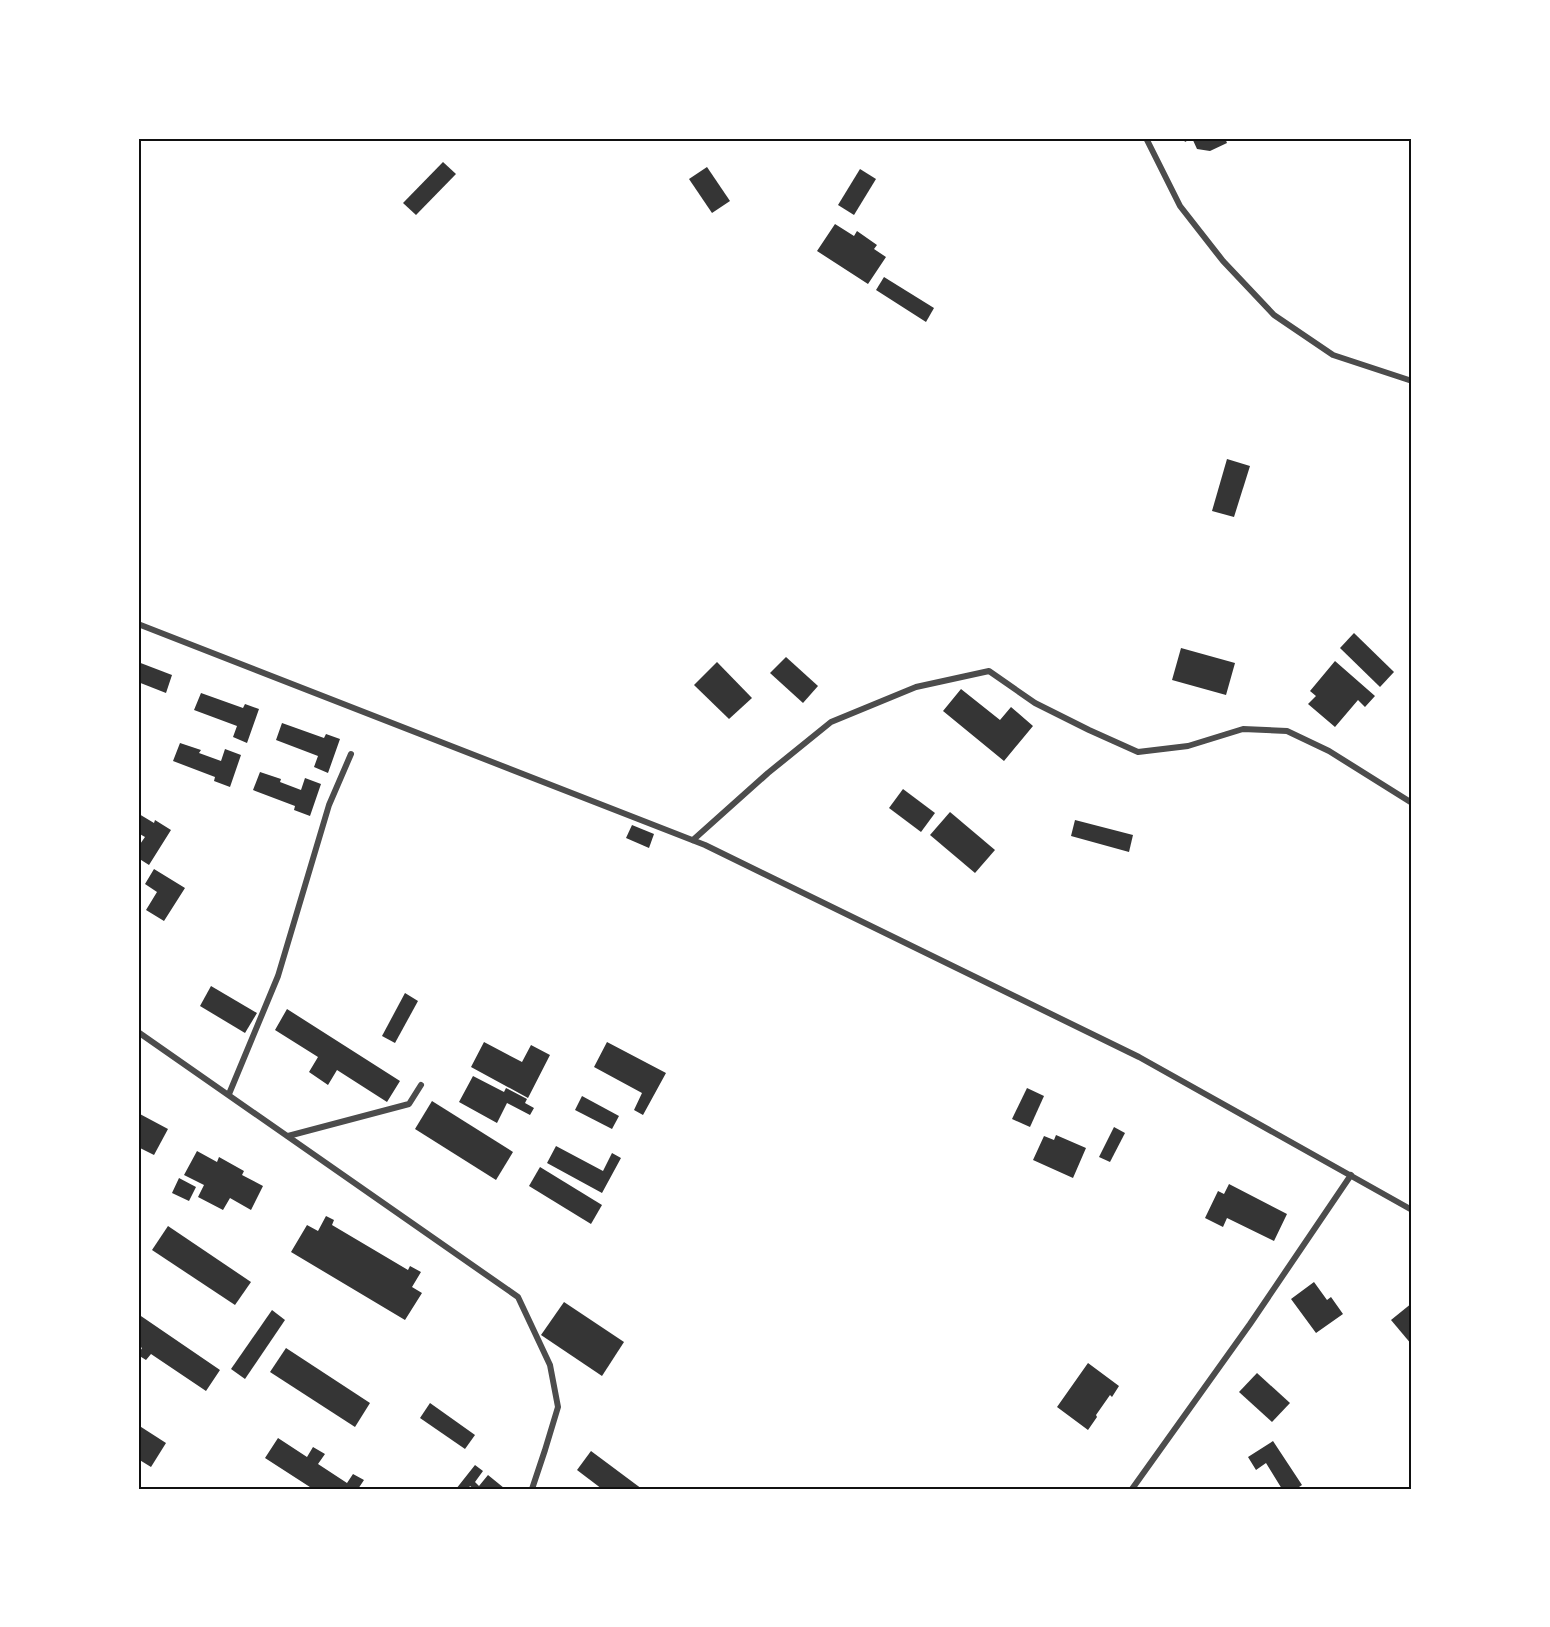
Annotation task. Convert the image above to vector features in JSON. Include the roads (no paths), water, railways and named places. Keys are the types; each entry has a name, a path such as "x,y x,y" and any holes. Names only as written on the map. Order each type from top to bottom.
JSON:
{"street":[{"path":"1146,138 1180,206 1223,261 1274,315 1333,355 1412,381"},
{"path":"138,624 693,840 1139,1057 1412,1210"},
{"path":"693,840 768,773 831,722 916,687 989,671 1035,703 1138,752 1188,746 1243,729 1287,731 1329,751 1412,803"},
{"path":"229,1094 278,975 329,805 351,754"},
{"path":"138,1032 519,1297 550,1365 558,1407 532,1489"},
{"path":"288,1136 409,1104 421,1085"},
{"path":"1132,1489 1250,1324 1351,1175"}]}
